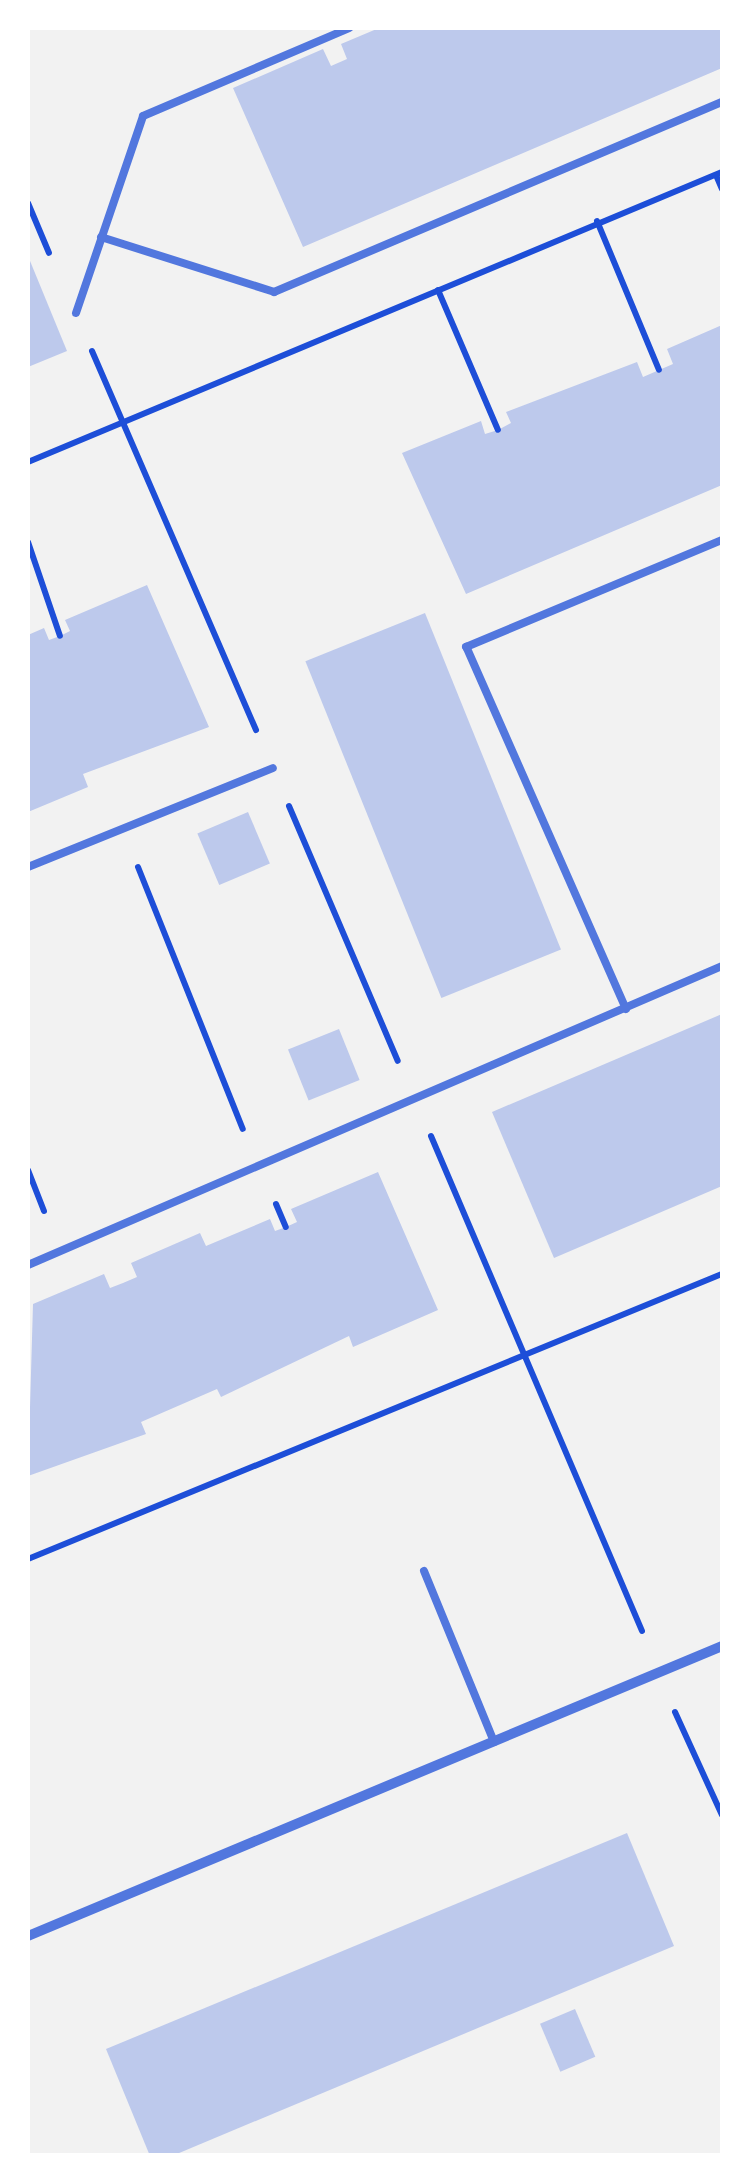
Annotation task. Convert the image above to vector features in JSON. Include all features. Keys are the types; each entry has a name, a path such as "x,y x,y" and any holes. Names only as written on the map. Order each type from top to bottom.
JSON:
{"street":[{"path":"28,1936 722,1646"}],"lane":[{"path":"76,312 143,116 349,28"},
{"path":"102,238 274,292 722,102"},
{"path":"626,1010 466,648 722,540"},
{"path":"28,867 272,768"},
{"path":"28,1265 722,966"},
{"path":"424,1571 494,1742"}],"path":[{"path":"28,462 719,174 722,188"},
{"path":"597,222 659,370"},
{"path":"438,290 498,430"},
{"path":"122,420 643,1631"},
{"path":"28,542 60,636"},
{"path":"124,828 245,1135 202,1154 216,1184"},
{"path":"28,1559 722,1274"},
{"path":"673,1708 722,1815"}],"building":[{"path":"379,28 722,28 722,68 303,247 233,88 323,49 331,66 347,59 341,44"},
{"path":"28,256 67,351 28,367"},
{"path":"722,325 722,485 466,594 402,453 481,421 485,434 498,430 511,423 506,412 637,362 643,377 673,364 667,349"},
{"path":"147,585 209,727 83,774 88,787 28,812 28,635 44,628 49,640 60,636 70,631 65,620"},
{"path":"425,613 561,950 441,998 305,661"},
{"path":"248,812 270,864 219,885 197,833"},
{"path":"722,1014 722,1186 554,1258 492,1112"},
{"path":"339,1029 360,1080 309,1101 288,1050"},
{"path":"378,1172 438,1310 353,1347 349,1336 221,1397 217,1389 141,1422 146,1434 28,1476 33,1304 104,1274 110,1288 123,1283 137,1277 131,1263 200,1233 206,1246 270,1219 275,1231 286,1227 297,1222 291,1209"},
{"path":"627,1833 674,1946 172,2156 150,2156 106,2049"},
{"path":"575,2009 595,2057 560,2072 540,2024"}]}
